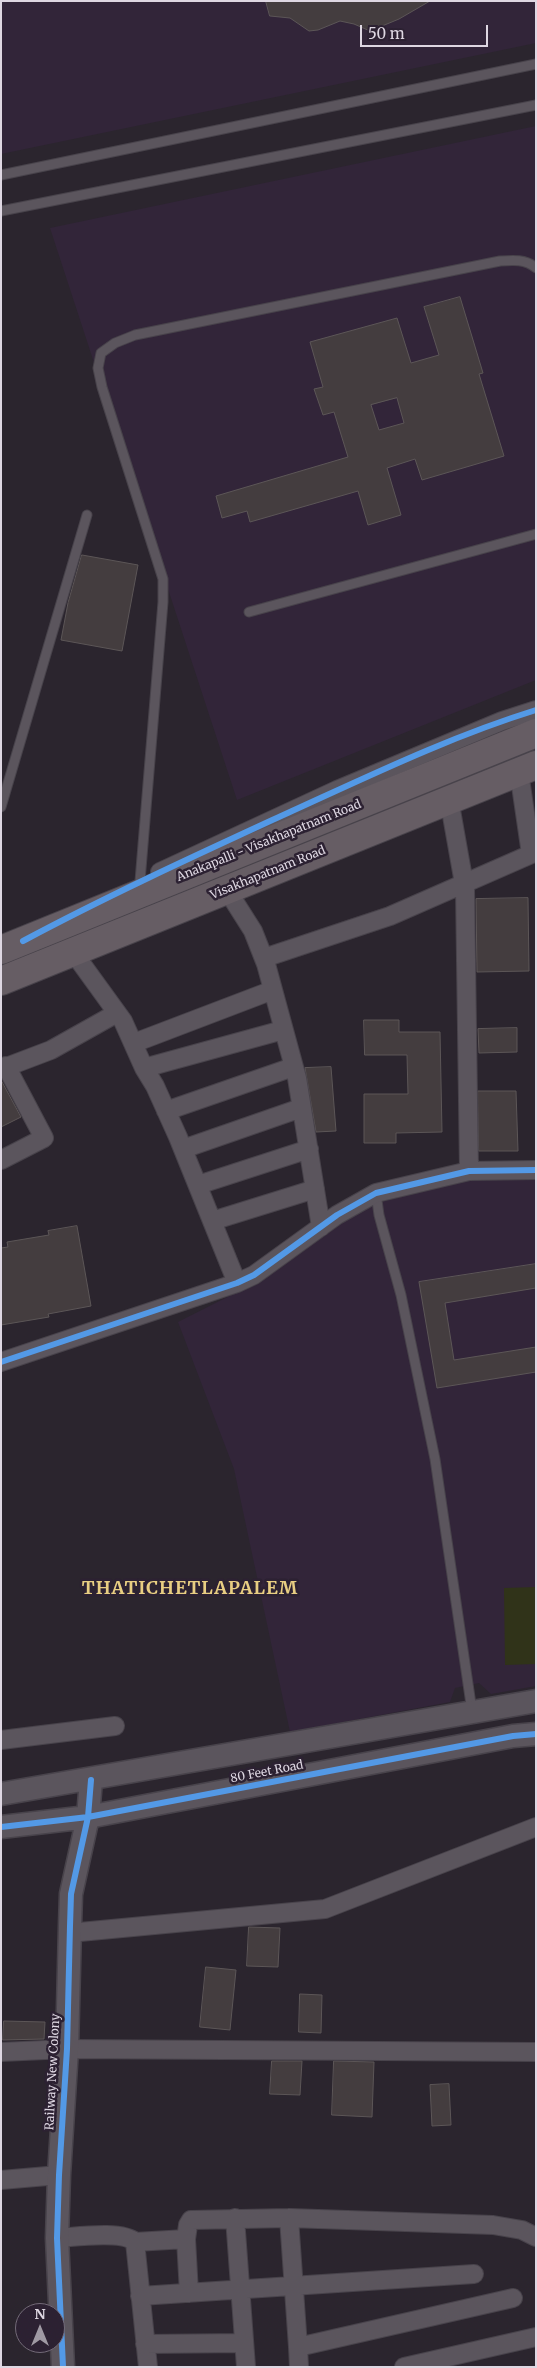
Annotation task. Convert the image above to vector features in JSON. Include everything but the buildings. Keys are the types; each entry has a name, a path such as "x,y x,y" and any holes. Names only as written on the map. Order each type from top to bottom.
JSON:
{"main road":[{"name":"Anakapalli - Visakhapatnam Road","path":"12,945 536,732"},
{"name":"Visakhapatnam Road","path":"1,982 527,769"}],"street":[{"path":"12,945 140,881 337,790 502,721 536,710"},
{"path":"264,958 390,916 533,853 527,769"},
{"path":"449,800 464,882 468,990 469,1171"},
{"path":"227,890 253,931 264,958 273,990 302,1108 321,1226"},
{"path":"73,952 117,1013 134,1043 183,1149 237,1283"},
{"path":"134,1043 273,990"},
{"path":"1,1160 44,1138 4,1067 51,1050 117,1013"},
{"path":"144,1068 283,1030"},
{"path":"166,1111 293,1067"},
{"path":"183,1149 302,1108"},
{"path":"198,1185 308,1148"},
{"path":"1,1362 237,1283 254,1275 321,1226 376,1193 469,1171 536,1170"},
{"path":"212,1221 315,1188"},
{"name":"80 Feet Road","path":"1,1794 91,1780 536,1701"},
{"path":"473,1713 478,1743"},
{"path":"1,1740 115,1726"},
{"name":"80 Feet Road","path":"1,1827 88,1817 478,1743 536,1734"},
{"name":"Railway New Colony","path":"63,2367 57,2238 58,2175 67,2049 69,1934 71,1894 88,1817 91,1780"},
{"path":"69,1934 324,1908 536,1827"},
{"path":"1,2052 67,2049 536,2052"},
{"path":"1,2180 58,2175"},
{"path":"235,2218 246,2367"},
{"path":"290,2218 299,2367"},
{"path":"189,2293 186,2240 188,2225 191,2220 290,2218 493,2225 522,2230 536,2236"},
{"path":"57,2238 112,2236 130,2238 135,2242 186,2240"},
{"path":"135,2242 148,2367"},
{"path":"140,2296 293,2288 474,2274"},
{"path":"298,2347 513,2298"},
{"path":"404,2367 432,2364 536,2337"},
{"path":"145,2344 244,2343"}],"lane":[{"path":"1,175 536,64"},
{"path":"1,211 536,105"},
{"path":"140,881 163,611 163,578 102,387 98,368 101,353 115,343 135,335 500,261 530,263 536,268"},
{"path":"1,807 87,515"},
{"path":"249,612 536,534"},
{"path":"376,1193 379,1215 402,1295 435,1459 473,1713"}],"shaded area":[{"path":"1,1 536,1 536,43 1,154"},
{"path":"536,126 536,680 237,800 50,228"},
{"path":"536,1179 536,1686 491,1694 479,1683 455,1688 450,1702 290,1732 234,1469 178,1322 267,1277 366,1206 465,1180"}],"green space":[{"path":"536,1587 536,1664 505,1665 504,1588"}],"cycle path":[{"path":"23,941 156,874 382,770 443,744 536,710"},
{"path":"1,1362 237,1283 254,1275 337,1215 376,1193 469,1171 536,1170"},
{"path":"1,1827 88,1817 513,1736 536,1734"},
{"path":"63,2367 57,2238 67,2049 71,1894 88,1817 91,1780"}],"district":[{"name":"THATICHETLAPALEM","path":"190,1589"}]}
